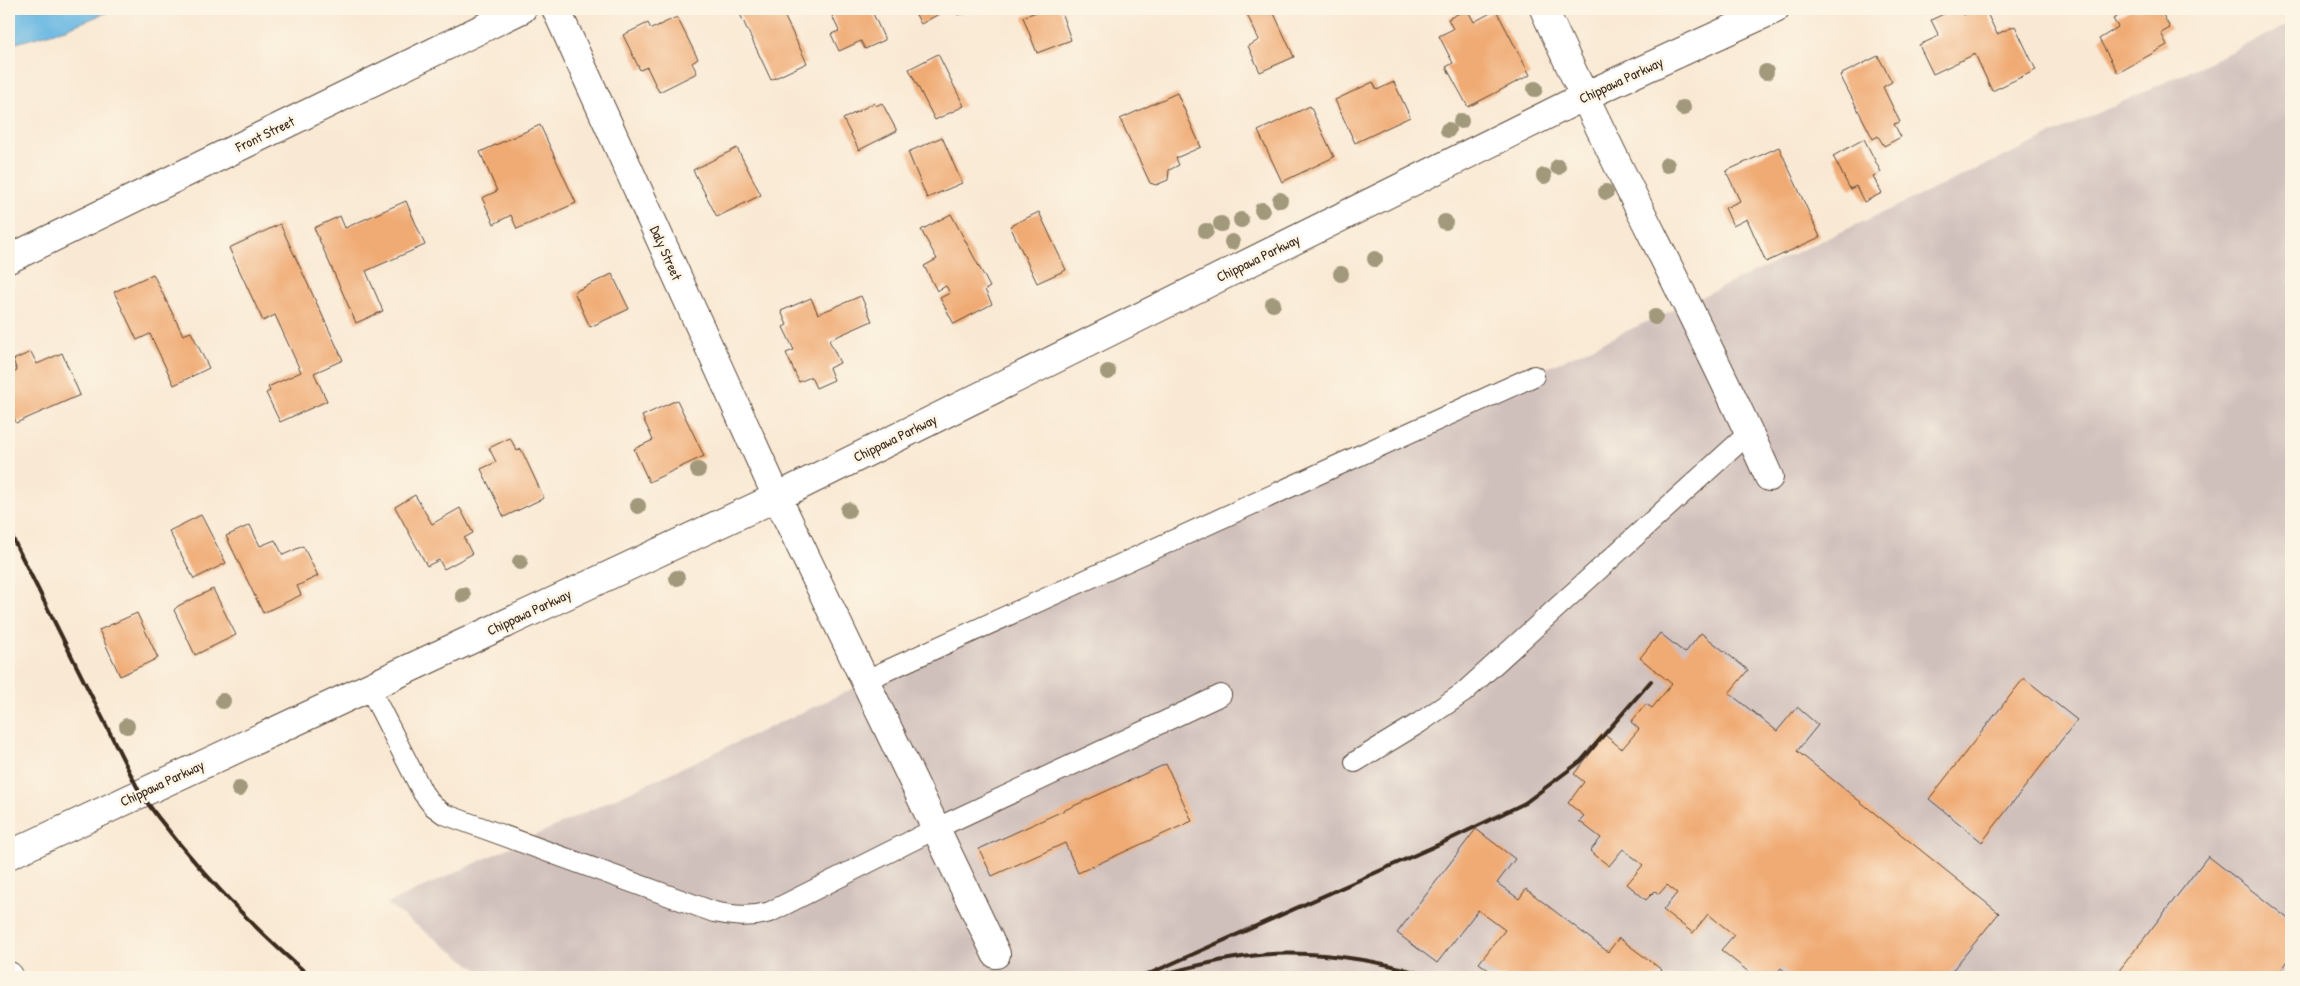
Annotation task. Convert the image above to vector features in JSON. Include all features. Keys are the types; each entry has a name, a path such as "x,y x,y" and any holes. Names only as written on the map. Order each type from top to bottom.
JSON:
{"street":[{"name":"Front Street","path":"9,259 522,9"},
{"name":"Daly Street","path":"556,9 777,496 996,954"},
{"path":"1544,9 1583,97 1732,394 1769,477"},
{"name":"Chippawa Parkway","path":"9,854 777,496 1583,97 1775,9"}],"lane":[{"path":"866,680 1534,376"},
{"path":"1355,762 1419,723 1463,693 1749,433"},
{"path":"369,686 423,793 433,806 444,814 714,912 733,916 753,917 770,912 936,829 1222,695"}],"shaded area":[{"path":"2291,24 2291,977 488,977 387,904"}],"water":[{"path":"9,9 116,9 65,29 9,45"}],"building":[{"path":"751,9 781,9 807,63 771,80 740,14"},
{"path":"829,9 871,9 885,40 865,49 861,41 839,51 831,34 839,31"},
{"path":"913,9 948,9 921,24"},
{"path":"954,9 970,9 958,15"},
{"path":"1044,9 1060,9 1071,40 1037,53 1023,17"},
{"path":"1254,9 1272,9 1294,57 1260,72 1248,46 1259,40 1246,12"},
{"path":"1467,9 1474,22 1496,10 1530,75 1468,107 1446,67 1453,63 1439,36 1453,29 1448,19"},
{"path":"1954,9 1960,9 1963,15 1976,9 1985,9 1997,34 2015,26 2036,70 1992,91 1975,54 1933,74 1919,45 1939,36 1931,20"},
{"path":"2131,9 2160,9 2170,28 2161,33 2167,45 2118,73 2099,39 2118,27 2113,19"},
{"path":"677,17 698,59 692,63 697,73 659,92 647,67 640,70 623,35 648,23 651,29"},
{"path":"938,54 964,106 935,120 909,69"},
{"path":"1878,56 1892,82 1883,87 1900,122 1894,124 1901,137 1884,146 1878,136 1873,139 1840,75"},
{"path":"1373,82 1377,90 1394,82 1410,117 1355,143 1335,100"},
{"path":"1177,93 1201,147 1176,158 1179,165 1169,170 1168,180 1156,185 1150,183 1120,119"},
{"path":"874,103 876,106 882,103 897,131 859,150 843,119"},
{"path":"1310,106 1334,157 1282,182 1258,131"},
{"path":"540,125 576,203 517,229 511,215 494,224 482,198 497,191 480,152"},
{"path":"942,137 962,183 927,198 908,152"},
{"path":"1864,139 1881,172 1873,176 1882,193 1864,202 1856,186 1850,189 1833,156"},
{"path":"1779,147 1820,237 1766,262 1747,219 1733,226 1725,208 1740,201 1726,171"},
{"path":"737,148 761,195 717,217 693,170"},
{"path":"406,201 425,245 366,271 383,311 356,323 314,228 340,216 345,228"},
{"path":"1039,212 1066,270 1037,283 1010,226"},
{"path":"951,214 990,287 985,290 992,304 954,324 940,298 950,293 946,286 937,291 924,266 937,259 921,230"},
{"path":"280,224 343,360 314,373 327,401 280,422 266,393 270,391 268,387 301,372 275,315 263,321 229,248"},
{"path":"153,274 183,335 191,332 209,368 174,385 150,334 137,340 114,292"},
{"path":"612,274 629,309 590,327 574,292"},
{"path":"861,296 872,321 829,340 840,363 829,368 834,380 816,388 811,377 799,382 786,353 794,350 783,327 787,325 781,311 811,298 818,314"},
{"path":"31,352 37,364 62,353 80,395 16,423 9,405 9,374 17,371 13,360"},
{"path":"677,400 704,456 649,482 634,449 653,440 642,416"},
{"path":"510,438 517,451 521,449 544,498 504,517 481,469 496,462 489,448"},
{"path":"415,495 432,524 460,508 473,533 464,538 472,554 444,569 439,560 427,566 395,507"},
{"path":"201,515 226,563 194,579 169,531"},
{"path":"250,525 260,546 275,540 283,555 303,546 318,576 297,586 301,595 263,613 226,536"},
{"path":"213,589 236,635 195,655 174,610 178,606"},
{"path":"137,613 158,658 120,676 99,630"},
{"path":"1660,633 1685,653 1701,633 1748,670 1729,693 1777,731 1797,707 1818,725 1797,751 1999,913 1947,977 1792,977 1781,968 1774,977 1755,977 1721,950 1734,935 1708,914 1693,933 1663,910 1677,893 1667,885 1659,894 1655,891 1646,900 1627,884 1643,865 1623,849 1609,866 1590,851 1601,838 1579,821 1584,816 1568,803 1584,782 1574,774 1605,735 1622,749 1639,729 1631,722 1646,704 1652,708 1672,684 1640,658"},
{"path":"2024,678 2077,720 1982,842 1929,799"},
{"path":"1166,764 1192,821 1078,873 1065,843 992,876 979,849"},
{"path":"1476,829 1515,859 1497,883 1519,899 1526,889 1608,952 1619,938 1662,970 1657,977 1498,977 1479,963 1505,930 1478,910 1437,963 1397,933"},
{"path":"2208,856 2291,921 2291,957 2276,977 2114,977"}],"railway":[{"path":"9,531 140,793 178,842 220,890 265,936 311,977"},
{"path":"1142,977 1442,843 1525,803 1581,761 1651,681"},
{"path":"1159,975 1238,957 1292,954 1364,960 1408,970 1428,977"}]}
